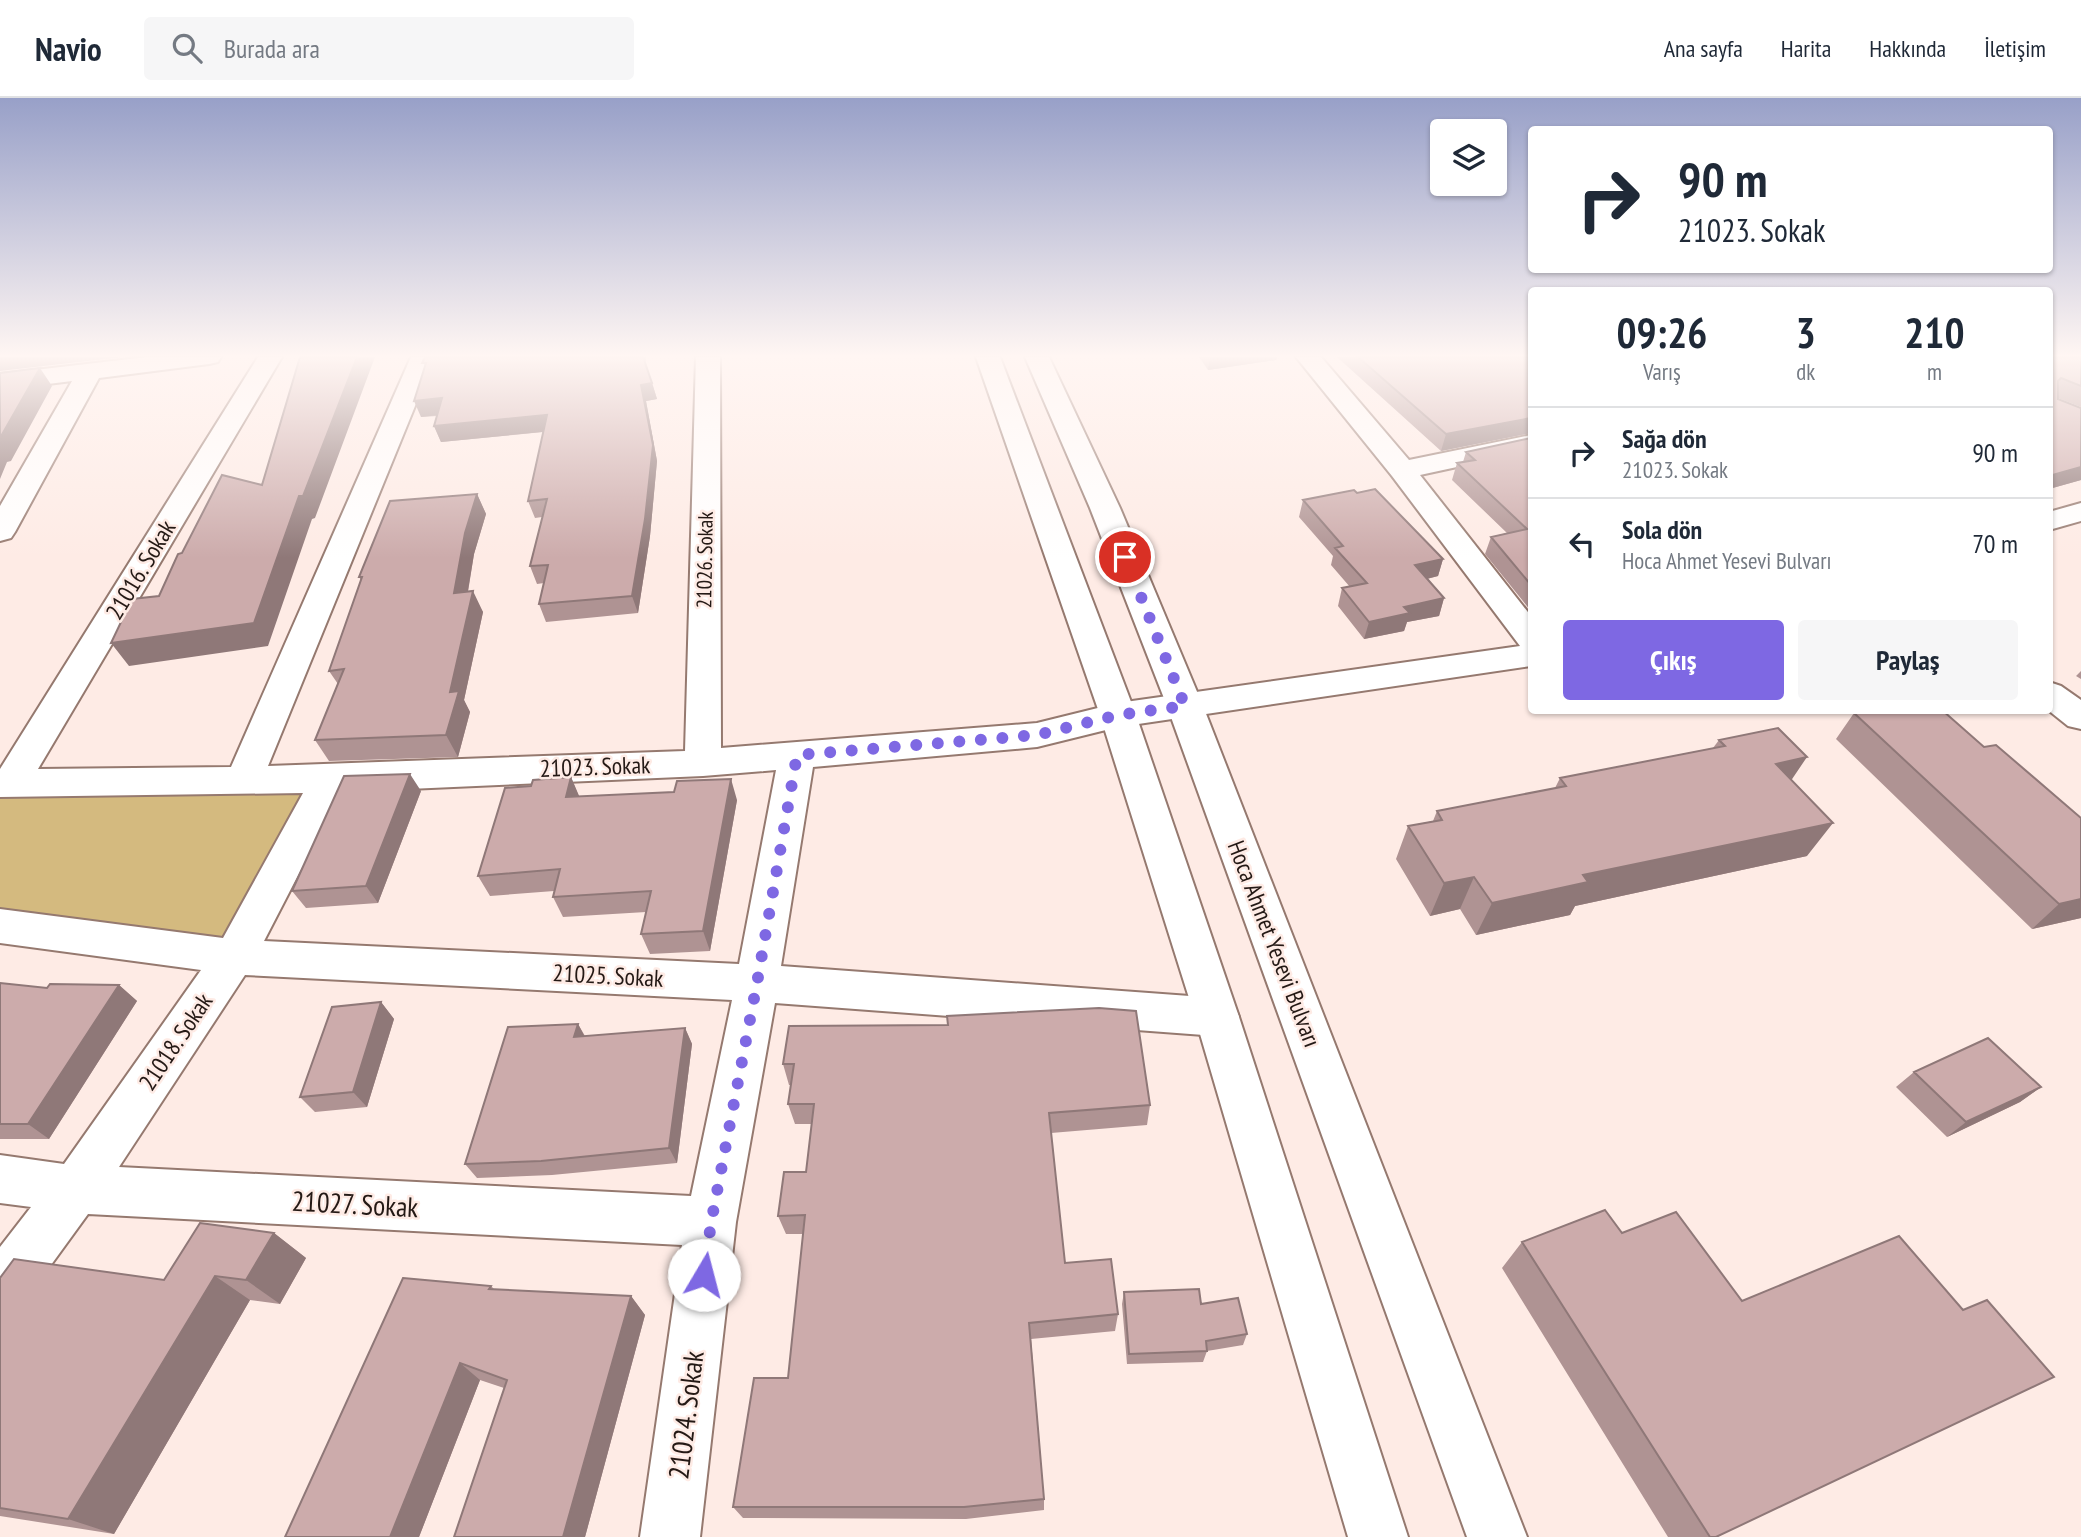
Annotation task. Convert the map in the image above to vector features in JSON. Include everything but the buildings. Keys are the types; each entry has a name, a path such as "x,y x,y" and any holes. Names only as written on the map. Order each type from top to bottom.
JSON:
{"street":[{"path":"0,532 60,424"},
{"name":"21016. Sokak","path":"5,783 228,424"},
{"path":"244,779 395,424"},
{"name":"21026. Sokak","path":"703,763 707,424"},
{"path":"1012,424 1118,715 1217,1017 1378,1537"},
{"name":"Hoca Ahmet Yesevi Bulvarı","path":"1067,424 1105,508 1185,706 1497,1537"},
{"path":"1364,424 1528,634"},
{"path":"1402,470 1528,444"},
{"path":"2053,520 2081,512"},
{"name":"21023. Sokak","path":"5,783 329,779 703,763 1037,735 1118,715 1528,654"},
{"path":"2053,697 2081,717"},
{"name":"21024. Sokak","path":"670,1537 711,1223 797,755"},
{"name":"21018. Sokak","path":"0,1290 76,1189 234,957 329,779"},
{"name":"21025. Sokak","path":"0,926 234,957 757,983 1217,1017"},
{"name":"21027. Sokak","path":"0,1179 76,1189 711,1223"}],"shaded area":[{"path":"329,779 234,957 0,926 0,783"}],"route":[{"path":"704,1275 711,1223 797,755 1037,735 1118,715 1185,706 1125,557"}]}
